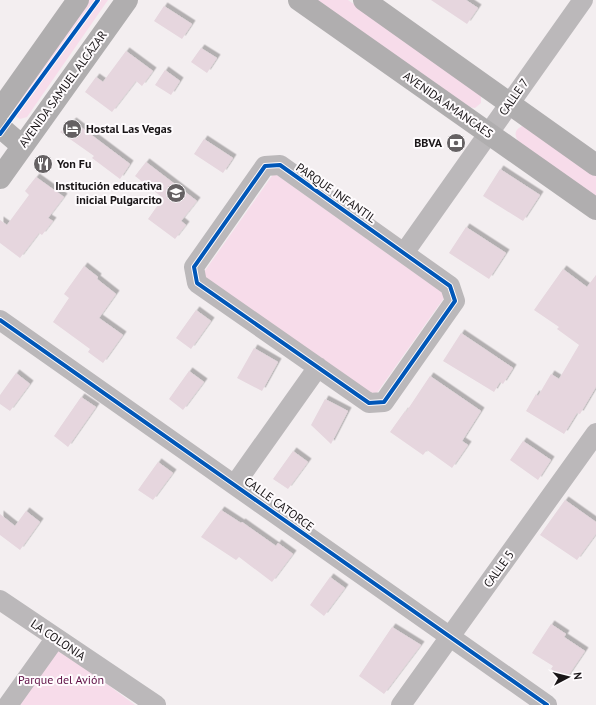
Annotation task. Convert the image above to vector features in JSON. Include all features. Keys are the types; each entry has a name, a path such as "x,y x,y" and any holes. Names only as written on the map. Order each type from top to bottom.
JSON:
{"street":[{"name":"AVENIDA SAMUEL ALCÁZAR","path":"1,174 127,0"},
{"name":"AVENIDA AMANCAES","path":"299,0 596,209"},
{"path":"364,0 596,165"},
{"name":"CALLE 7","path":"404,253 583,0"},
{"path":"0,110 71,2"},
{"path":"0,127 22,146"},
{"name":"PARQUE INFANTIL","path":"280,165 404,253 450,286 455,301 384,402 369,403 318,367 197,283 194,267 265,166 280,165"},
{"name":"CALLE CATORCE","path":"0,320 235,484 448,637 547,705"},
{"path":"235,484 318,367"},
{"name":"CALLE 5","path":"401,705 448,637 596,433"},
{"name":"LA COLONIA","path":"0,600 55,639 156,705"},
{"path":"8,705 55,639"}],"green space":[{"path":"88,0 108,0 27,117 20,119 15,116 13,107"},
{"path":"316,0 348,0 478,92 481,96 481,103 475,108 469,107"},
{"path":"525,125 596,174 596,197 518,141 516,131"},
{"path":"274,173 446,295 374,397 202,275"},
{"name":"Parque del Avión","path":"60,649 135,705 12,705"}],"building":[{"path":"431,0 466,0 478,8 467,24"},
{"path":"164,6 192,24 182,39 154,21"},
{"path":"201,48 217,58 207,73 191,62"},
{"path":"126,51 153,71 142,86 136,81 112,112 85,92 96,77 103,82"},
{"path":"165,70 180,81 171,95 155,85"},
{"path":"73,121 130,164 120,179 92,158 94,156 60,132"},
{"path":"204,139 233,158 223,173 194,154"},
{"path":"146,162 197,201 181,221 186,225 175,239 148,219 163,198 135,176"},
{"path":"500,169 540,195 523,221 483,196"},
{"path":"36,177 64,197 48,218 53,221 42,235 39,233 20,258 0,243 0,220 7,225 29,195 25,191"},
{"path":"466,227 506,253 489,279 449,253"},
{"path":"84,266 98,277 97,279 116,294 99,318 123,335 103,363 88,352 90,349 53,322 69,298 64,294"},
{"path":"563,269 587,287 596,275 596,387 580,414 577,413 564,434 526,411 536,394 538,396 551,374 559,379 579,345 557,329 559,327 534,310"},
{"path":"196,310 211,321 191,349 176,338"},
{"path":"461,333 513,368 503,384 500,382 494,392 443,361"},
{"path":"254,348 278,362 262,391 237,378"},
{"path":"189,371 204,382 183,410 169,399"},
{"path":"16,373 30,384 10,411 0,404 0,395"},
{"path":"430,376 481,411 462,441 468,445 452,468 427,450 423,455 390,432 405,411 406,412"},
{"path":"81,397 96,407 68,447 54,436"},
{"path":"325,399 348,411 331,444 311,425"},
{"path":"523,441 551,460 538,480 510,460"},
{"path":"293,451 308,462 288,489 273,479"},
{"path":"158,462 173,473 153,500 138,490"},
{"path":"565,500 596,522 596,534 577,560 540,535"},
{"path":"221,510 241,523 242,522 276,546 278,543 293,554 272,582 239,557 236,560 201,537"},
{"path":"26,511 40,522 20,550 0,535 0,514 15,526"},
{"path":"330,577 345,588 324,616 310,605"},
{"path":"551,624 566,634 564,637 585,651 566,679 551,669 553,666 532,653"},
{"path":"392,627 421,645 384,694 359,676"}],"cycle path":[{"path":"0,134 98,0"},
{"path":"280,165 450,286 455,301 384,402 369,403 197,283 194,267 265,166 280,165"},
{"path":"0,320 547,705"}],"place":[{"name":"Hostal Las Vegas","path":"72,129"},
{"name":"BBVA","path":"456,143"},
{"name":"Yon Fu","path":"43,164"},
{"name":"Institución educativa inicial Pulgarcito","path":"176,193"}]}
